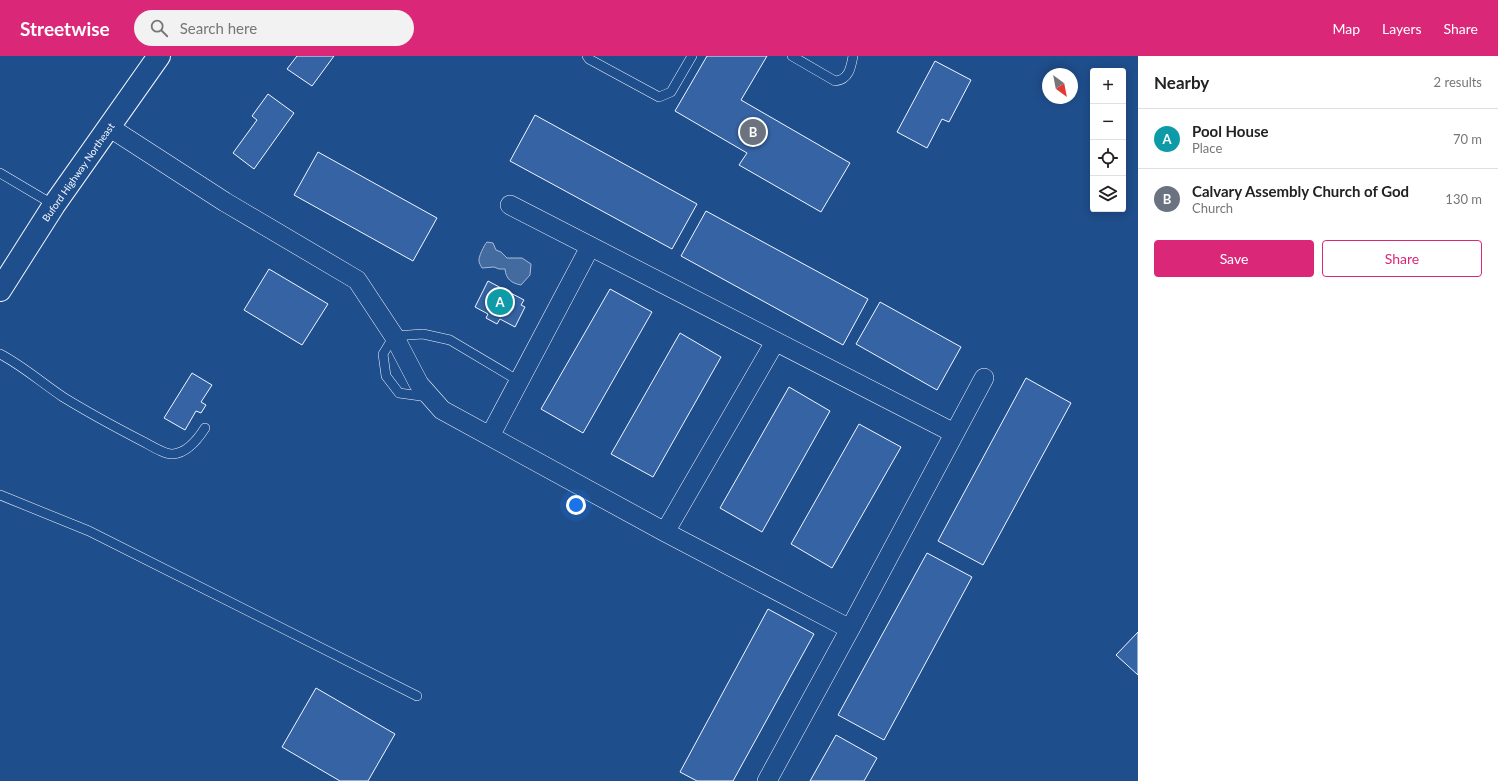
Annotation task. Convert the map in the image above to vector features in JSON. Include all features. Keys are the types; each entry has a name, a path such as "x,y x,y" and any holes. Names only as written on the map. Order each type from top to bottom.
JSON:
{"main road":[{"name":"Buford Highway Northeast","path":"0,290 54,205 159,56"}],"street":[{"path":"109,127 225,202 357,280 394,336 419,384 442,410 665,532 850,629"},
{"path":"510,205 954,433"},
{"path":"490,436 590,247"},
{"path":"665,532 775,342"},
{"path":"767,781 984,378"}],"lane":[{"path":"587,56 589,59 659,97 671,92 692,56"},
{"path":"792,56 835,81 846,77 850,72 853,56"},
{"path":"0,173 54,205"},
{"path":"431,397 399,393 386,376 384,354 394,336 423,334 450,340 519,381"},
{"path":"0,354 27,370 62,396 108,423 159,450 172,454 180,453 197,440 205,428"},
{"path":"0,495 89,531 417,696"}],"water":[{"path":"487,242 493,243 496,250 501,252 507,258 522,258 531,264 530,275 521,285 510,280 505,269 494,267 482,268 479,263 479,259"}],"building":[{"path":"297,56 334,56 312,86 287,69"},
{"path":"707,56 767,56 741,100 850,163 821,212 739,165 747,153 675,111"},
{"path":"935,61 971,80 949,122 942,119 927,148 897,132"},
{"path":"268,94 294,113 254,169 233,153 257,120 252,116"},
{"path":"535,115 697,204 672,249 510,161"},
{"path":"318,152 437,218 413,261 294,195"},
{"path":"706,211 868,299 843,345 681,256"},
{"path":"269,269 328,304 302,345 244,310"},
{"path":"488,281 524,300 521,305 525,307 515,327 500,319 497,324 486,318 488,314 475,307"},
{"path":"610,289 652,312 583,433 541,409"},
{"path":"880,302 961,347 937,390 856,344"},
{"path":"680,333 721,357 653,477 611,454"},
{"path":"192,373 212,385 201,402 206,405 201,413 196,411 185,430 164,418"},
{"path":"1026,378 1071,403 983,565 938,541"},
{"path":"789,387 830,411 762,532 720,508"},
{"path":"859,424 901,447 832,568 791,544"},
{"path":"927,553 972,577 884,740 838,715"},
{"path":"768,609 814,634 733,781 697,781 680,772"},
{"path":"1138,632 1138,675 1116,655"},
{"path":"316,688 395,734 368,781 340,781 282,747"},
{"path":"836,735 877,758 864,781 810,781"}],"place":[{"name":"Calvary Assembly Church of God","path":"753,132"},
{"name":"Pool House","path":"500,302"}]}
